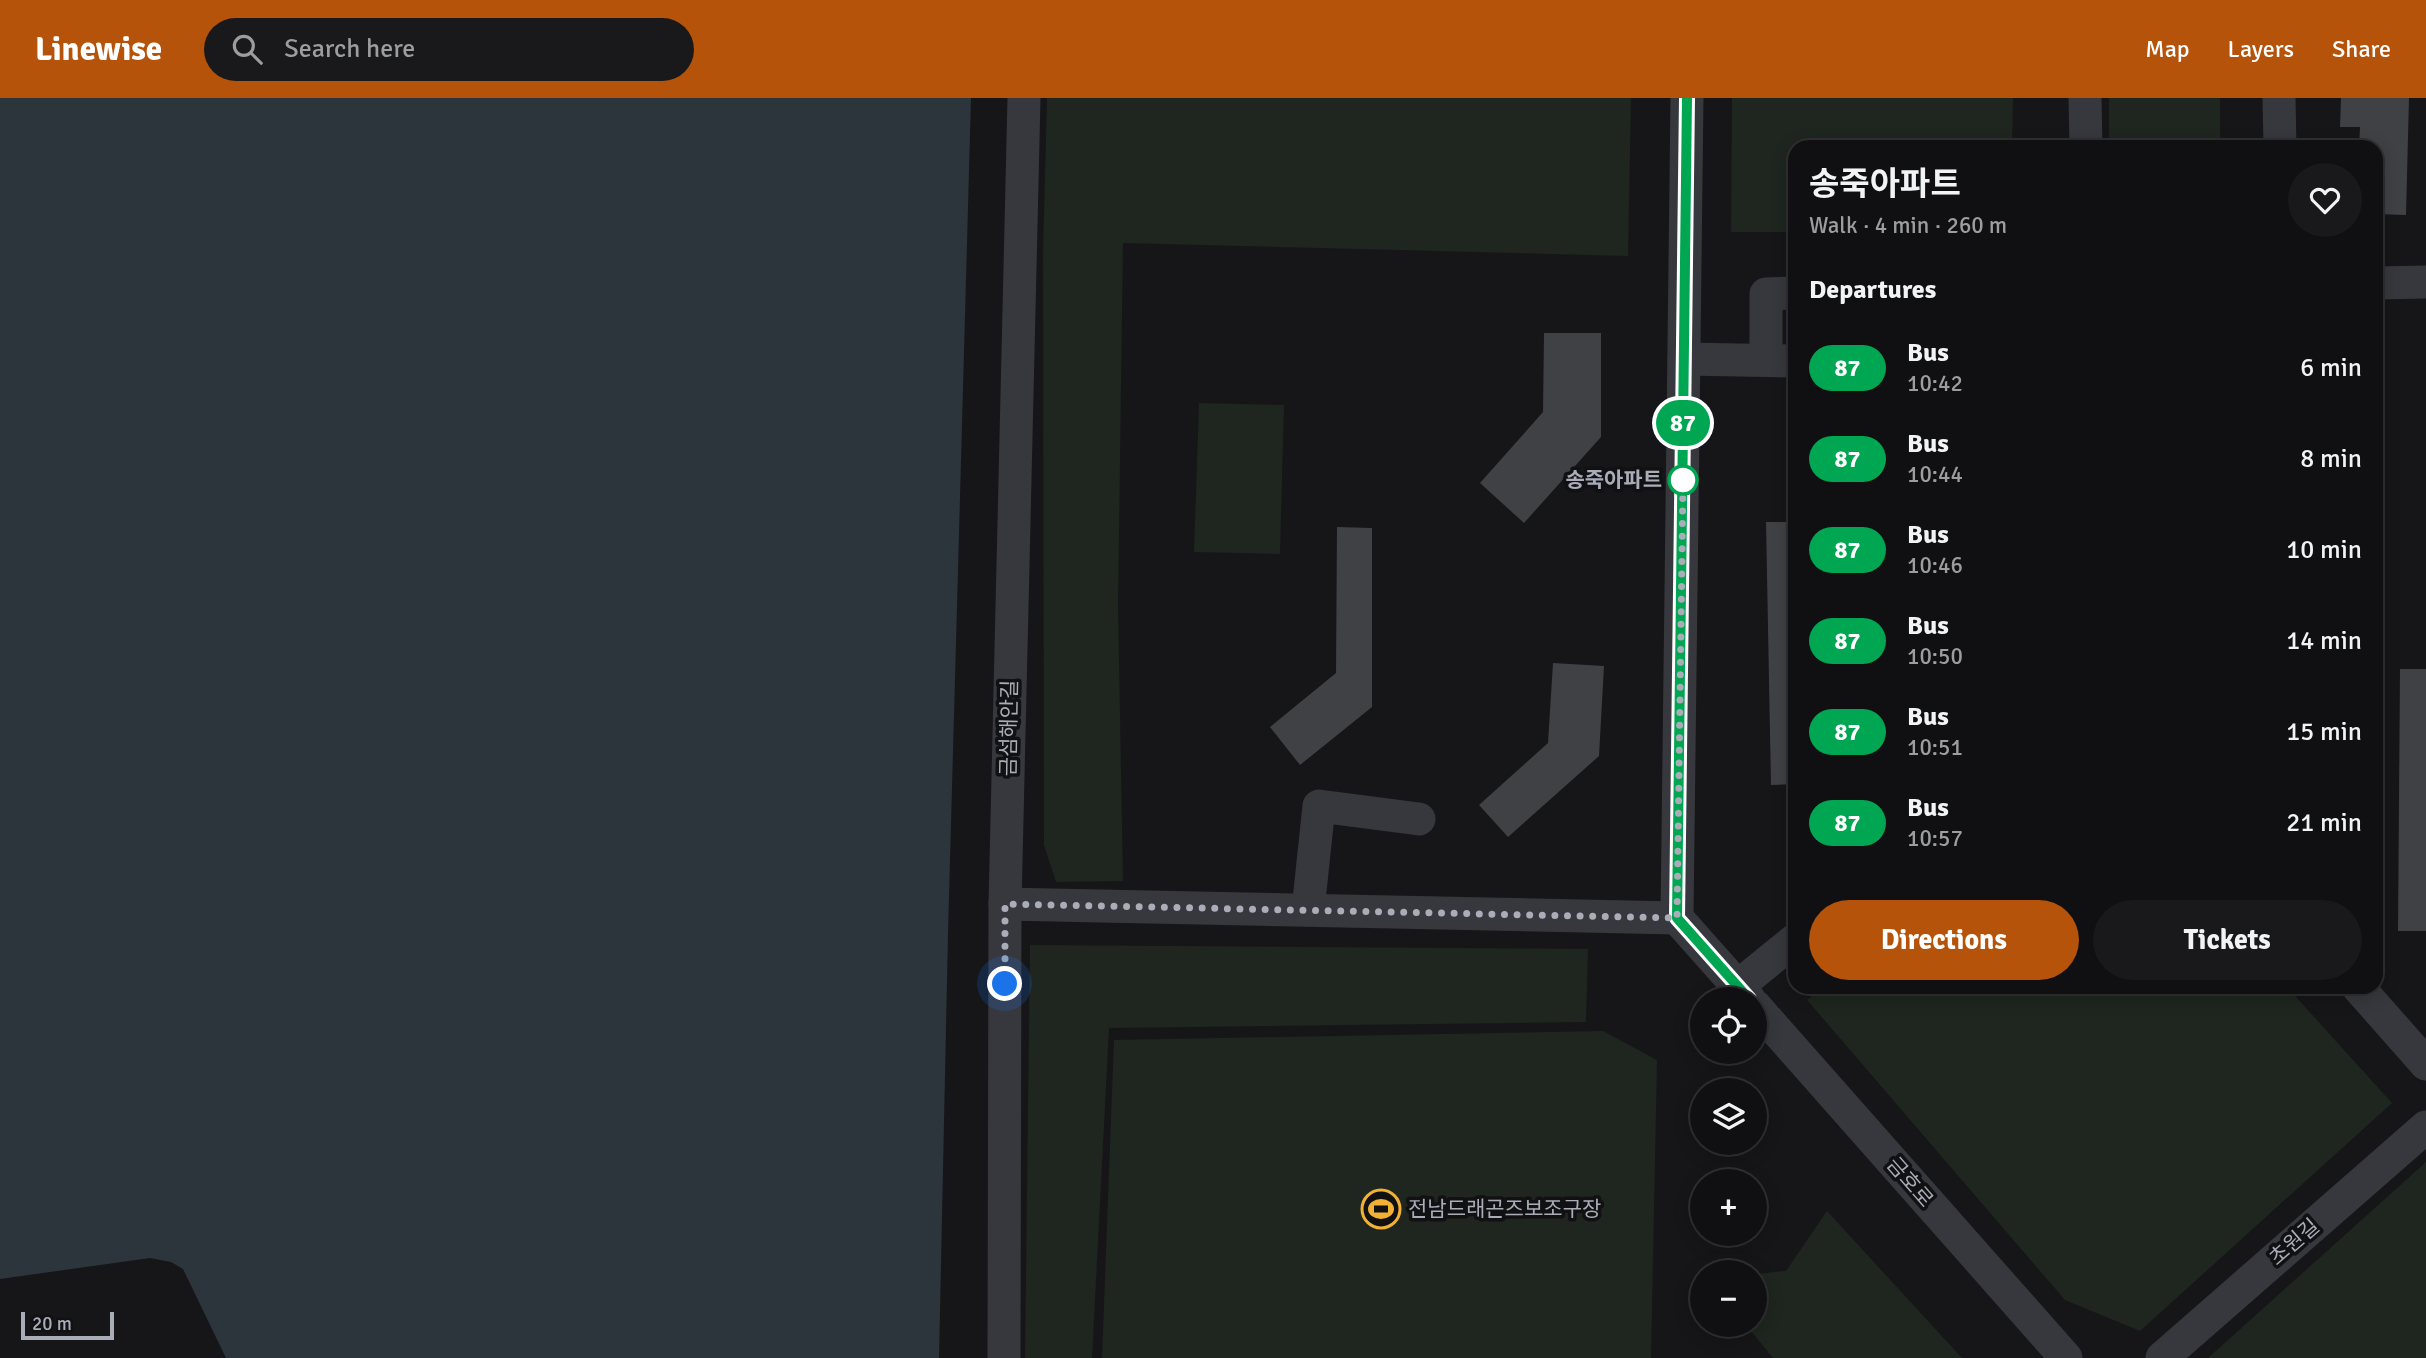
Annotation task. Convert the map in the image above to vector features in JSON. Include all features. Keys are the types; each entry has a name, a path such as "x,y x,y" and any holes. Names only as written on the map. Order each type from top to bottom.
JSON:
{"street":[{"name":"금섬해안길","path":"1004,1358 1005,904 1024,98"},
{"path":"1005,904 1677,918 1688,98"},
{"path":"2085,98 2086,140"},
{"path":"2280,98 2280,140"},
{"path":"2383,283 2426,282"},
{"path":"1684,359 1781,361 1766,294 1788,293"},
{"path":"1308,910 1319,806 1419,819"},
{"name":"금호로","path":"1677,918 1738,987"},
{"path":"1755,987 1788,948"},
{"path":"2364,994 2426,1064"},
{"name":"금호로","path":"1767,1020 2066,1358"},
{"name":"초원길","path":"2162,1358 2426,1127"}],"shaded area":[{"path":"0,98 971,98 939,1358 0,1358"},
{"path":"1047,98 1631,98 1628,256 1123,243 1118,605 1123,881 1056,882 1044,845 1043,253"},
{"path":"1732,98 2013,98 2012,140 1788,140 1788,232 1731,232"},
{"path":"2109,98 2220,98 2220,140 2109,140"},
{"path":"1199,403 1284,405 1280,554 1194,552"},
{"path":"1030,945 1588,949 1586,1022 1109,1028 1092,1358 1025,1358"},
{"path":"1814,994 2293,994 2392,1103 2140,1331 2065,1300 1807,1000"},
{"name":"전남드래곤즈보조구장","path":"1603,1031 1657,1060 1651,1358 1102,1358 1114,1040"},
{"path":"2426,1162 2426,1358 2208,1358"},
{"path":"1827,1211 1962,1358 1773,1358 1756,1337 1767,1337 1767,1273 1786,1271"}],"pier":[{"path":"150,1258 171,1262 183,1269 226,1358 0,1358 0,1279"}],"building":[{"path":"2341,98 2409,98 2406,215 2383,214 2383,140 2359,140 2360,127 2340,127"},
{"path":"1544,333 1601,333 1601,437 1524,523 1480,483 1543,412"},
{"path":"1766,522 1788,522 1788,784 1771,785"},
{"path":"1337,527 1372,528 1372,707 1300,765 1270,727 1336,673"},
{"path":"1553,663 1604,666 1599,756 1508,837 1479,805 1548,743"},
{"path":"2400,669 2426,669 2426,931 2398,931"}],"bus line":[{"name":"87","path":"1687,98 1677,918 1738,987"}],"place":[{"name":"송죽아파트","path":"1683,480"},
{"name":"전남드래곤즈보조구장","path":"1381,1209"}],"route":[{"path":"1005,984 1005,904 1677,918 1683,480"}]}
